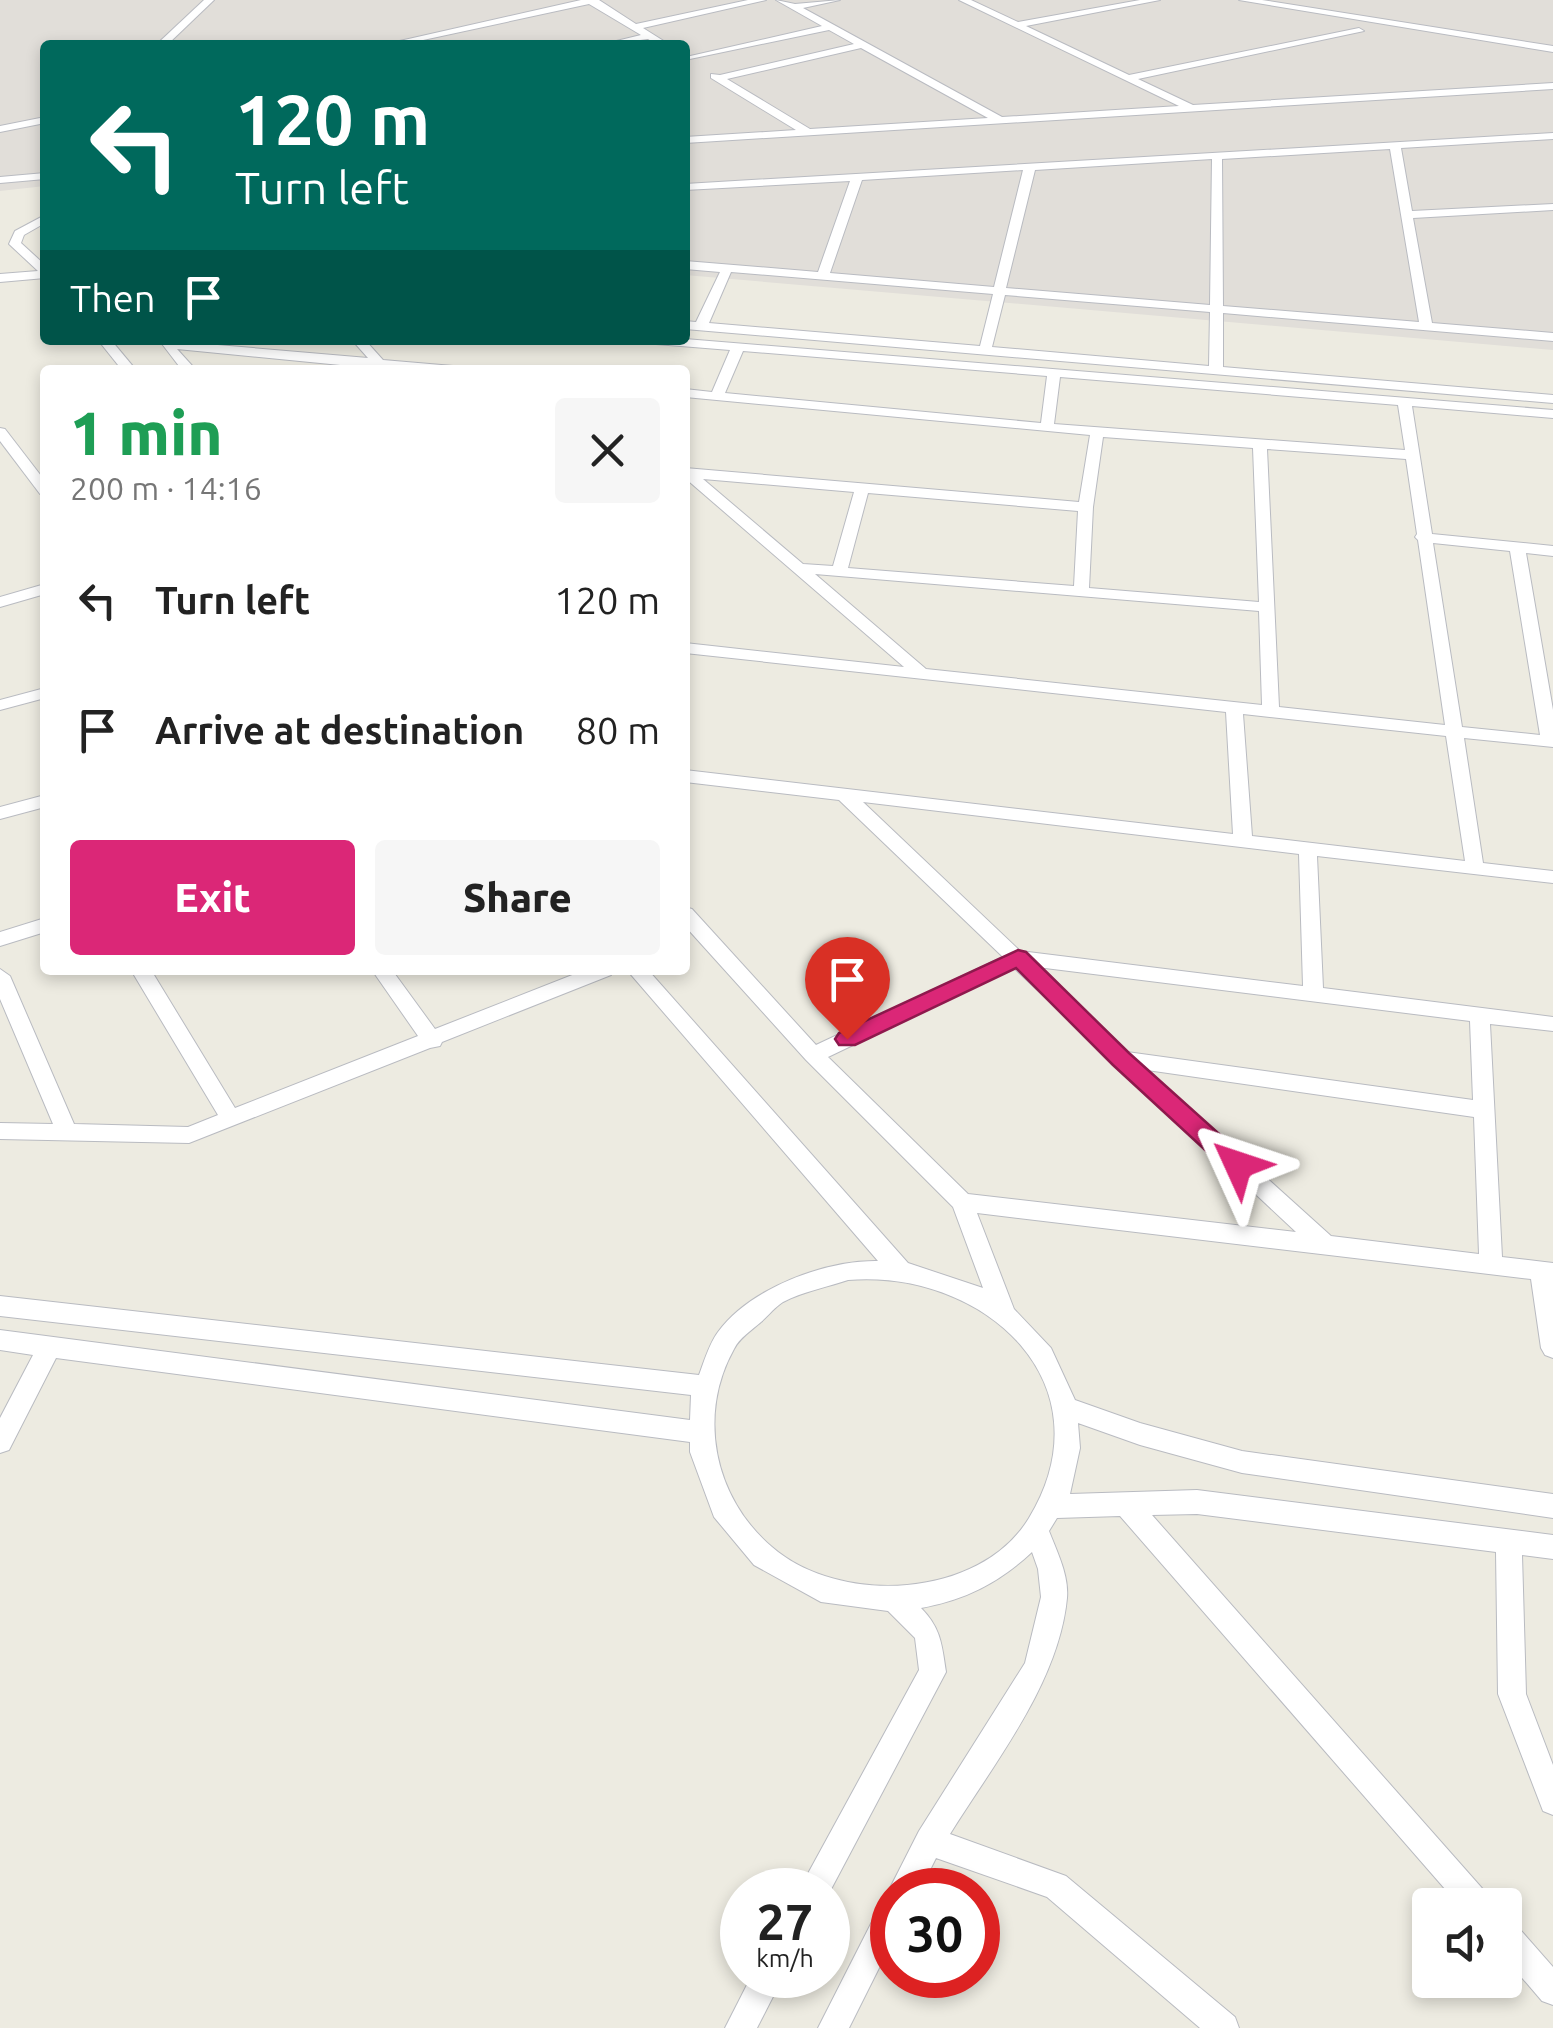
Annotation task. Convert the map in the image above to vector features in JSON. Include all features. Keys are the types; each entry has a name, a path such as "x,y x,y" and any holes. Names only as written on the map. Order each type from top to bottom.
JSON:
{"street":[{"path":"167,40 209,0"},
{"path":"410,40 592,0 656,40"},
{"path":"634,27 761,0"},
{"path":"781,0 1000,120"},
{"path":"794,7 835,0"},
{"path":"964,0 1191,108"},
{"path":"1016,25 1156,0"},
{"path":"1244,0 1553,49"},
{"path":"690,57 831,27"},
{"path":"1128,78 1359,31"},
{"path":"629,40 649,36"},
{"path":"719,78 862,44"},
{"path":"690,60 808,132"},
{"path":"690,140 1553,86"},
{"path":"0,130 40,121"},
{"path":"690,187 1553,136"},
{"path":"1394,145 1426,327"},
{"path":"1216,370 1217,156"},
{"path":"984,351 1030,166"},
{"path":"0,180 40,176"},
{"path":"823,277 856,176"},
{"path":"1407,214 1553,207"},
{"path":"0,226 40,223"},
{"path":"40,224 19,233 15,244 40,268"},
{"path":"690,265 1553,337"},
{"path":"701,326 728,269"},
{"path":"0,278 40,274"},
{"path":"690,325 1553,399"},
{"path":"690,342 1553,414"},
{"path":"108,345 125,365"},
{"path":"167,345 185,365"},
{"path":"191,345 373,365"},
{"path":"363,345 381,365"},
{"path":"717,396 738,346"},
{"path":"1047,427 1054,372"},
{"path":"690,394 1096,432 1409,455"},
{"path":"1404,401 1409,455 1475,868"},
{"path":"0,432 40,484"},
{"path":"1082,592 1086,507 1096,432"},
{"path":"1260,445 1271,710"},
{"path":"690,472 1086,507"},
{"path":"690,475 921,673"},
{"path":"839,571 862,488"},
{"path":"1422,538 1553,551"},
{"path":"690,649 1551,742 1517,547"},
{"path":"798,568 1264,608"},
{"path":"0,602 40,591"},
{"path":"0,705 40,694"},
{"path":"1234,706 1243,841"},
{"path":"690,777 1553,876"},
{"path":"845,794 1121,1059 1325,1245"},
{"path":"0,814 40,802"},
{"path":"1308,848 1313,994"},
{"path":"690,920 812,1055 962,1202 1004,1313"},
{"path":"0,939 40,927"},
{"path":"812,1055 1018,958 1553,1024"},
{"path":"144,975 231,1119"},
{"path":"386,975 433,1041"},
{"path":"0,1131 189,1134 433,1041 592,975"},
{"path":"641,975 901,1271"},
{"path":"0,976 68,1132"},
{"path":"1480,1015 1490,1265"},
{"path":"1121,1059 1484,1110"},
{"path":"962,1202 1547,1272 1553,1348"},
{"path":"849,1271 901,1271 938,1279 972,1293 1004,1313 1046,1360 1060,1387 1068,1462 1054,1506 1038,1534 1000,1568 950,1591 895,1600 828,1589 796,1578 756,1550 717,1502 704,1474 697,1432 703,1386 724,1343 758,1308 801,1284 849,1271"},
{"path":"0,1306 703,1386"},
{"path":"0,1340 697,1432"},
{"path":"0,1442 50,1346"},
{"path":"1064,1408 1242,1462 1553,1506"},
{"path":"1054,1506 1198,1502 1553,1547"},
{"path":"1127,1505 1463,1888"},
{"path":"915,1868 1037,1668 1054,1597 1051,1569 1038,1534"},
{"path":"1508,1540 1512,1694 1553,1802"},
{"path":"826,1868 933,1672 927,1632 895,1600"},
{"path":"929,1841 1056,1886 1224,2028"},
{"path":"833,2028 870,1955"},
{"path":"1522,1955 1553,1990"},
{"path":"740,2028 756,1998"}],"shaded area":[{"path":"0,0 1553,0 1553,350 690,275 690,40 40,40 40,187 0,191"}],"route":[{"path":"847,1039 1018,958 1238,1165"}]}
